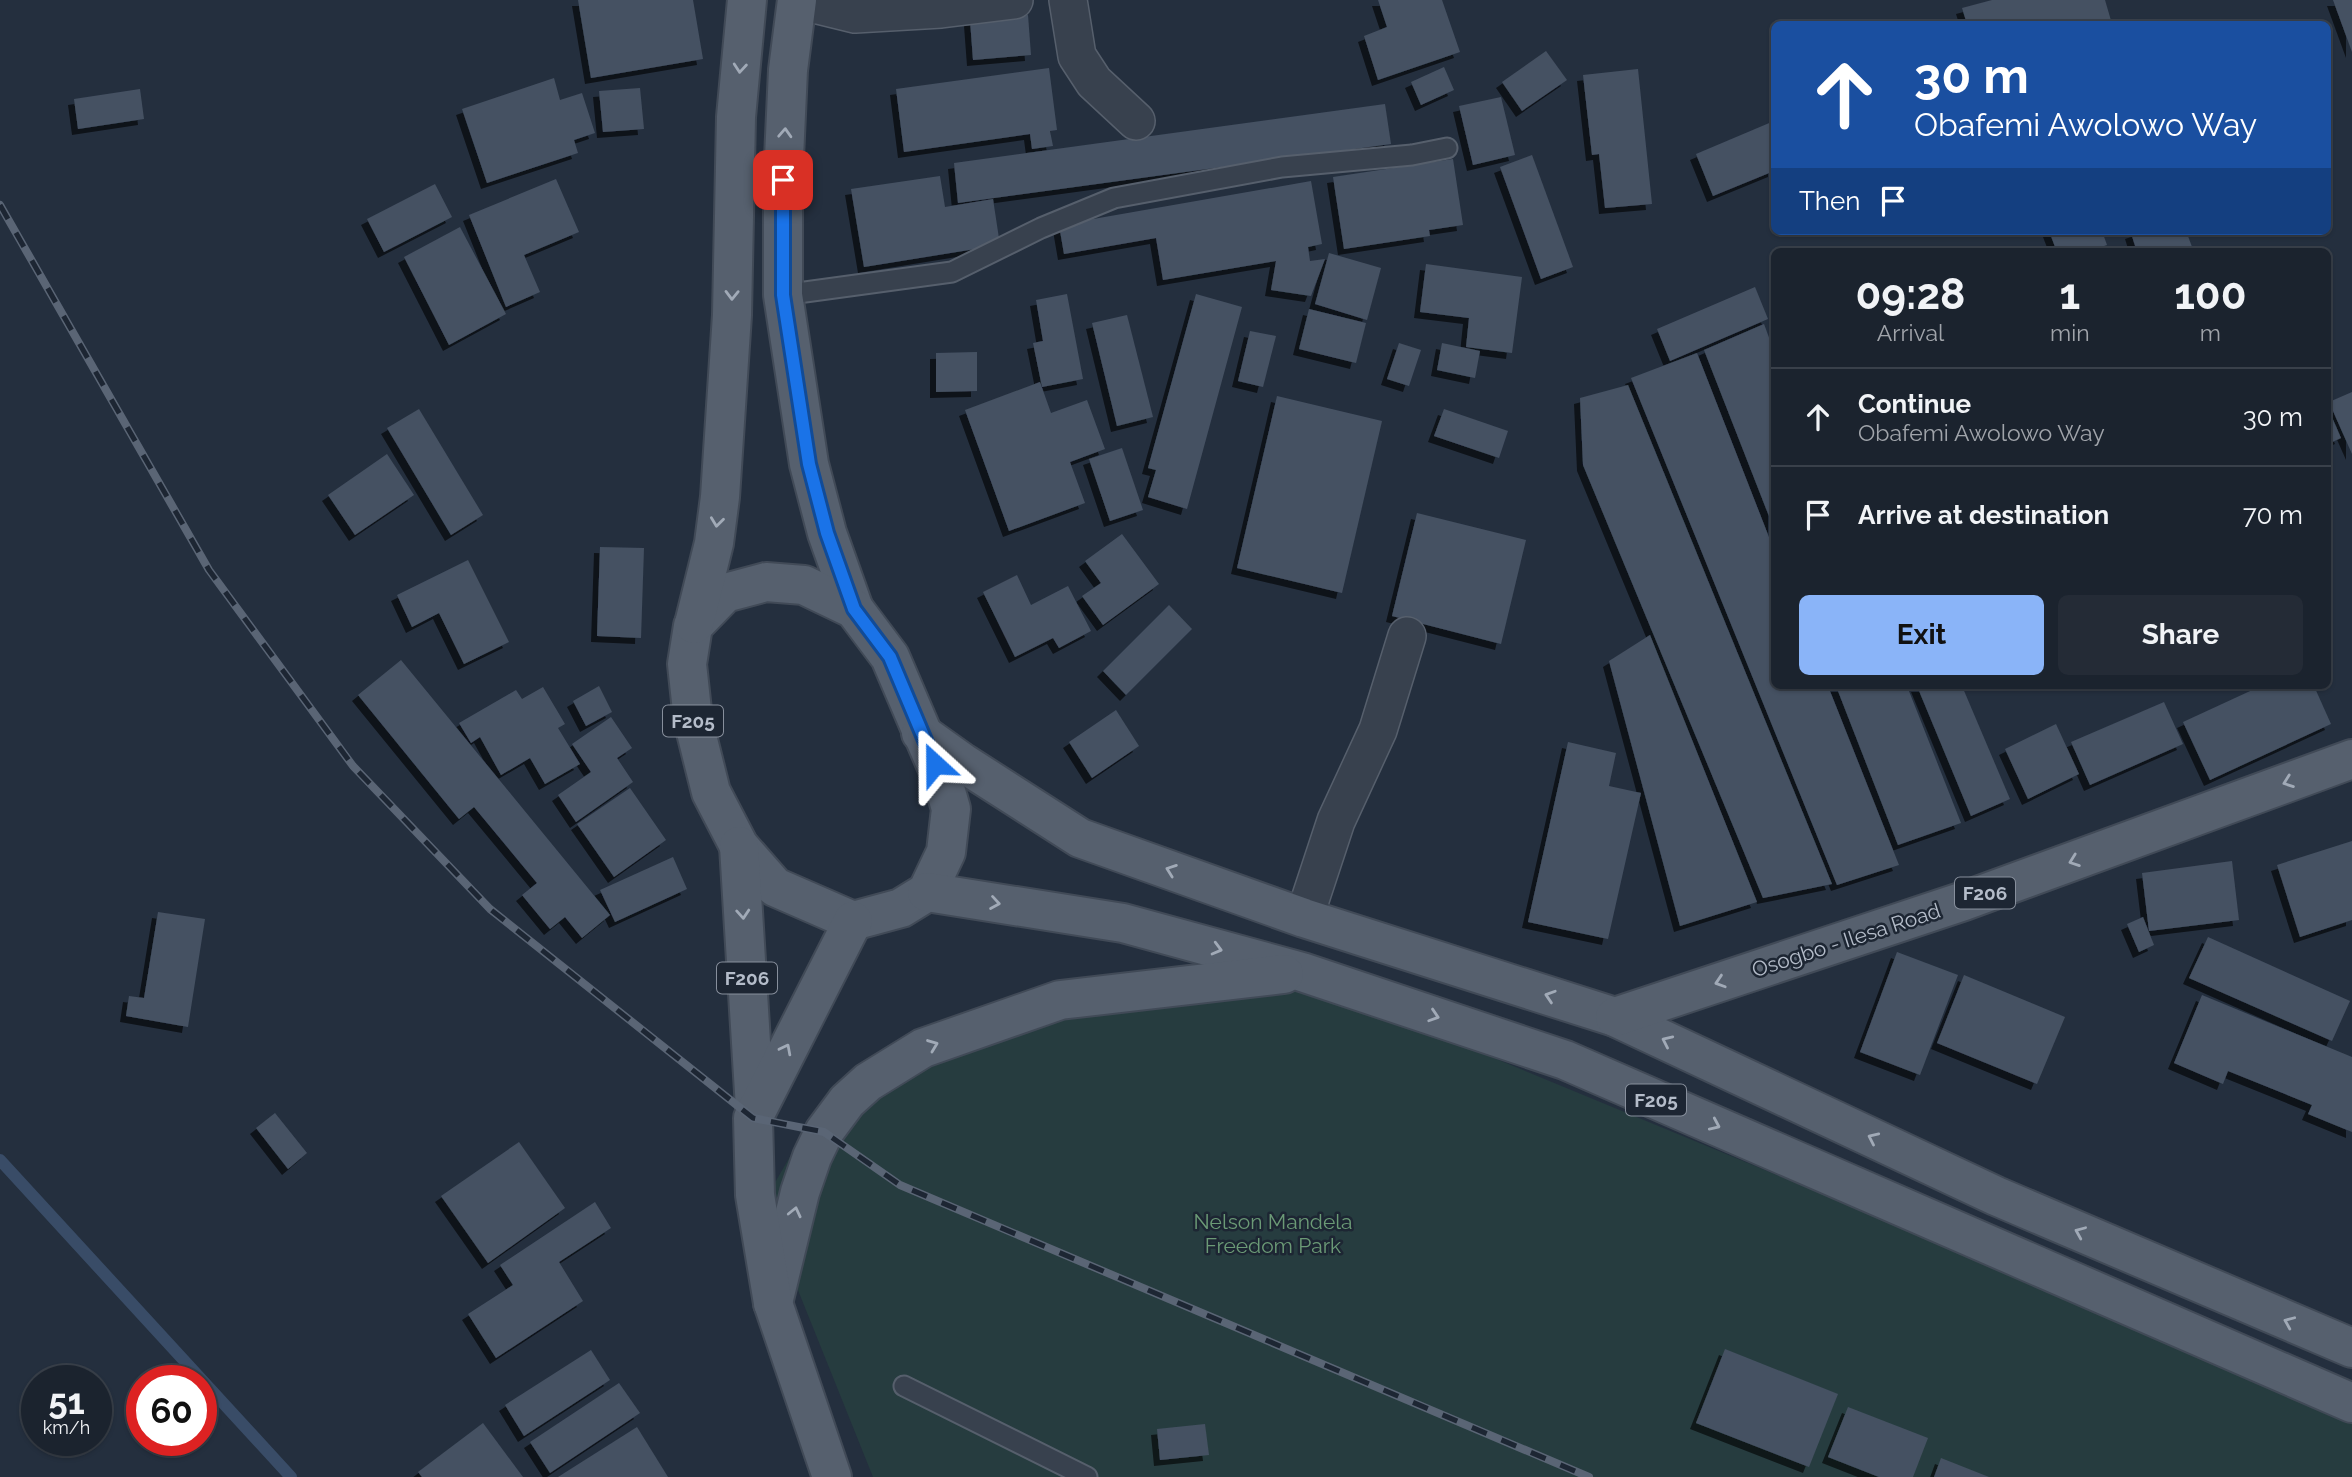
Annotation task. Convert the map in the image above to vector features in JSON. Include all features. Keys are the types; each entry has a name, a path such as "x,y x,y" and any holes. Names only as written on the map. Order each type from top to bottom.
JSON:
{"main road":[{"name":"F205","path":"747,0 736,117 732,314 720,496 714,542 693,626 687,664 693,720 711,792 739,846 775,887 853,921"},
{"path":"797,0 788,70 783,166 783,295 809,464 827,533 854,609 890,657 943,781 951,809 946,852 928,892 901,908 853,921"},
{"path":"693,626 725,593 766,582 804,585 854,609"},
{"name":"F205","path":"921,733 962,763 1080,838 1304,918 1615,1017 1996,1196 2352,1348"},
{"name":"Osogbo - Ilesa Road","path":"1615,1017 1964,901 2352,759"},
{"name":"F206","path":"739,846 755,1110"},
{"name":"F205","path":"928,892 1123,923 1302,972 1565,1060 2352,1403"},
{"name":"F206","path":"832,1477 774,1303 755,1195 753,1118 853,921"},
{"path":"774,1303 800,1192 812,1157 824,1132 847,1101 868,1082 923,1048 1060,1000 1302,972"}],"street":[{"path":"797,0 855,15 1012,1"},
{"path":"1068,0 1077,56 1094,82 1136,121"},
{"path":"1304,918 1336,821 1378,730 1407,636"}],"lane":[{"path":"783,295 952,272 1041,229 1114,198 1282,167 1412,155 1447,148"},
{"path":"904,1386 1087,1477"}],"green space":[{"name":"Nelson Mandela Freedom Park","path":"1315,984 2352,1413 2352,1477 873,1477 763,1203 830,1088 1061,1004"}],"building":[{"path":"578,0 693,0 703,59 591,78"},
{"path":"1378,0 1442,0 1460,52 1378,80 1364,36 1387,27"},
{"path":"1992,0 2105,0 2111,21 1966,21 1962,8"},
{"path":"2333,0 2352,0 2352,52"},
{"path":"1028,15 1031,55 973,60 970,20"},
{"path":"1546,51 1567,80 1522,111 1502,82"},
{"path":"1444,67 1454,90 1421,105 1411,82"},
{"path":"1049,68 1057,130 1050,131 1053,146 1032,149 1030,134 904,152 896,89"},
{"path":"1638,69 1652,204 1605,208 1599,154 1592,155 1583,75"},
{"path":"554,78 560,100 582,93 595,133 574,140 578,153 487,183 462,109"},
{"path":"640,88 644,129 603,132 599,91"},
{"path":"140,89 144,119 78,129 74,99"},
{"path":"1501,97 1515,155 1473,165 1459,106"},
{"path":"1385,104 1391,144 958,203 954,163"},
{"path":"1771,122 1771,172 1713,196 1696,154"},
{"path":"1532,155 1573,267 1541,279 1500,167"},
{"path":"1453,159 1463,225 1429,230 1430,236 1344,249 1333,177"},
{"path":"940,176 945,207 993,199 1000,245 864,267 851,189"},
{"path":"556,179 579,232 524,255 540,292 506,307 469,215"},
{"path":"1311,181 1322,244 1308,247 1310,261 1325,259 1311,296 1271,290 1276,261 1163,280 1156,238 1064,254 1059,225"},
{"path":"435,184 452,217 384,252 367,219"},
{"path":"460,227 506,314 449,345 404,257"},
{"path":"2051,235 2103,235 2107,245 2098,248 2055,248"},
{"path":"2132,235 2188,235 2192,248 2136,248"},
{"path":"1329,253 1381,268 1367,320 1315,304"},
{"path":"1426,264 1522,277 1512,353 1466,347 1469,318 1420,312"},
{"path":"1755,287 1768,319 1670,361 1657,329"},
{"path":"1067,294 1083,379 1042,387 1033,343 1043,341 1036,300"},
{"path":"1196,294 1242,307 1187,509 1148,497 1156,470 1148,468"},
{"path":"1309,309 1366,323 1356,363 1299,349"},
{"path":"1127,315 1153,417 1117,426 1092,323"},
{"path":"1764,324 1771,343 1771,521 1704,350"},
{"path":"1250,331 1276,336 1263,387 1238,381"},
{"path":"1399,343 1421,350 1409,386 1387,379"},
{"path":"1442,343 1480,351 1475,378 1437,370"},
{"path":"977,352 977,391 936,392 936,353"},
{"path":"1697,353 1771,542 1771,689 1829,689 1899,865 1837,885 1631,378"},
{"path":"1040,382 1051,413 1087,400 1105,449 1070,462 1085,503 1009,531 965,410"},
{"path":"1628,385 1832,884 1763,898 1583,465 1580,398"},
{"path":"2352,392 2352,454 2331,407 2331,401"},
{"path":"1277,396 1382,421 1342,593 1237,568"},
{"path":"419,409 483,515 451,535 387,428"},
{"path":"1444,409 1508,431 1499,458 1434,436"},
{"path":"2331,415 2341,438 2331,443"},
{"path":"1122,448 1143,510 1110,521 1089,459"},
{"path":"387,454 414,495 355,535 328,495"},
{"path":"1417,513 1526,540 1501,644 1392,616"},
{"path":"1122,534 1159,584 1103,625 1082,596 1101,583 1085,561"},
{"path":"600,547 644,548 641,638 597,636"},
{"path":"468,560 509,642 464,664 439,613 412,627 397,595"},
{"path":"1017,575 1031,605 1068,586 1091,631 1059,648 1053,638 1015,657 983,592"},
{"path":"1169,605 1192,629 1126,695 1103,671"},
{"path":"1650,635 1757,902 1680,926 1609,661"},
{"path":"401,660 610,915 582,938 565,917 550,929 522,895 537,883 474,807 459,819 358,695"},
{"path":"599,686 612,712 586,726 573,701"},
{"path":"543,687 565,724 558,728 580,764 545,784 530,758 501,775 480,737 471,743 459,723 516,690 522,699"},
{"path":"1837,689 1908,689 1961,823 1898,845"},
{"path":"1918,689 1963,689 2010,799 1971,816"},
{"path":"2254,689 2315,689 2331,724 2210,780 2183,722"},
{"path":"2164,702 2183,744 2090,785 2071,742"},
{"path":"1116,710 1139,746 1092,778 1069,742"},
{"path":"611,717 632,748 617,758 633,782 576,822 558,795 591,772 572,744"},
{"path":"2056,724 2079,774 2028,799 2005,749"},
{"path":"1568,742 1616,753 1609,786 1641,793 1608,939 1528,922"},
{"path":"630,788 666,840 614,877 577,824"},
{"path":"2352,841 2352,920 2300,937 2277,865"},
{"path":"673,857 687,889 615,922 600,890"},
{"path":"2232,861 2239,920 2149,931 2142,873"},
{"path":"158,912 205,919 188,1027 126,1016 129,996 144,998"},
{"path":"2143,917 2154,945 2139,952 2127,924"},
{"path":"2208,937 2350,1001 2332,1041 2189,978"},
{"path":"1897,952 1958,975 1920,1075 1860,1052"},
{"path":"1964,975 2065,1017 2037,1084 1937,1043"},
{"path":"2202,995 2352,1057 2352,1132 2308,1114 2312,1105 2228,1071 2223,1084 2174,1063"},
{"path":"275,1113 307,1153 288,1169 256,1128"},
{"path":"519,1142 565,1208 488,1263 441,1196"},
{"path":"595,1202 611,1228 559,1262 583,1301 496,1358 468,1314 513,1285 500,1265"},
{"path":"1725,1349 1838,1394 1809,1467 1696,1423"},
{"path":"591,1350 610,1380 524,1436 505,1405"},
{"path":"619,1383 640,1413 550,1473 530,1442"},
{"path":"1848,1407 1928,1438 1913,1477 1879,1477 1828,1457"},
{"path":"483,1423 523,1477 422,1477 418,1472"},
{"path":"1205,1424 1209,1455 1160,1460 1157,1429"},
{"path":"637,1427 668,1477 558,1477"},
{"path":"1941,1458 1989,1477 1934,1477"}],"waterway":[{"path":"0,1160 291,1477"}],"railway":[{"path":"0,205 209,570 353,766 490,909 753,1118 824,1132 900,1185 1589,1477"}],"route":[{"path":"783,180 783,295 809,464 827,533 854,609 890,657 935,764"}]}
